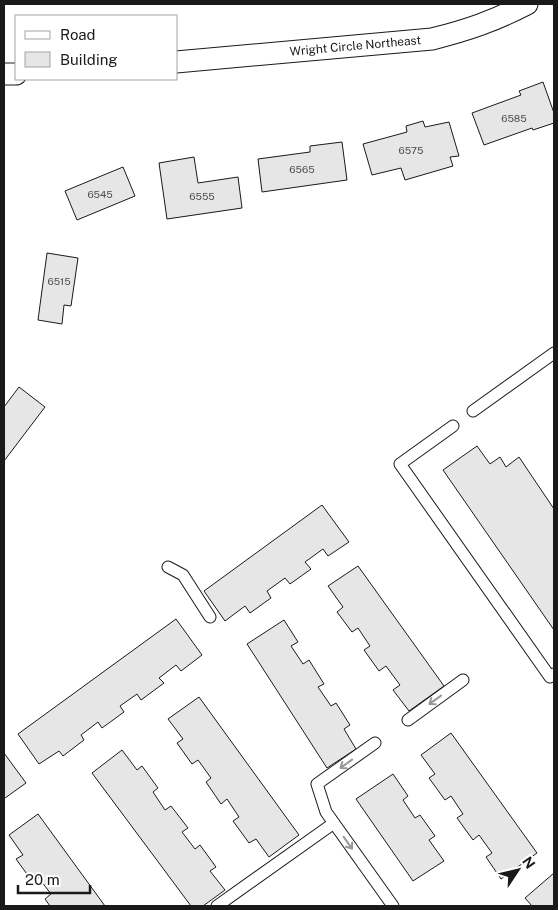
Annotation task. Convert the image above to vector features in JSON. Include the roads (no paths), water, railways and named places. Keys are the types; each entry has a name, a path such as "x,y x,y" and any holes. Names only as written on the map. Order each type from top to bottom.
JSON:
{"street":[{"name":"Wright Circle Northeast","path":"178,62 432,39 474,28 498,19 527,4"}],"lane":[{"path":"474,412 554,353"},
{"path":"453,426 400,464 550,677 554,674"},
{"path":"168,567 183,575 210,618"},
{"path":"408,720 463,680"},
{"path":"375,743 317,784 326,812 393,906"},
{"path":"217,906 334,824"}]}
